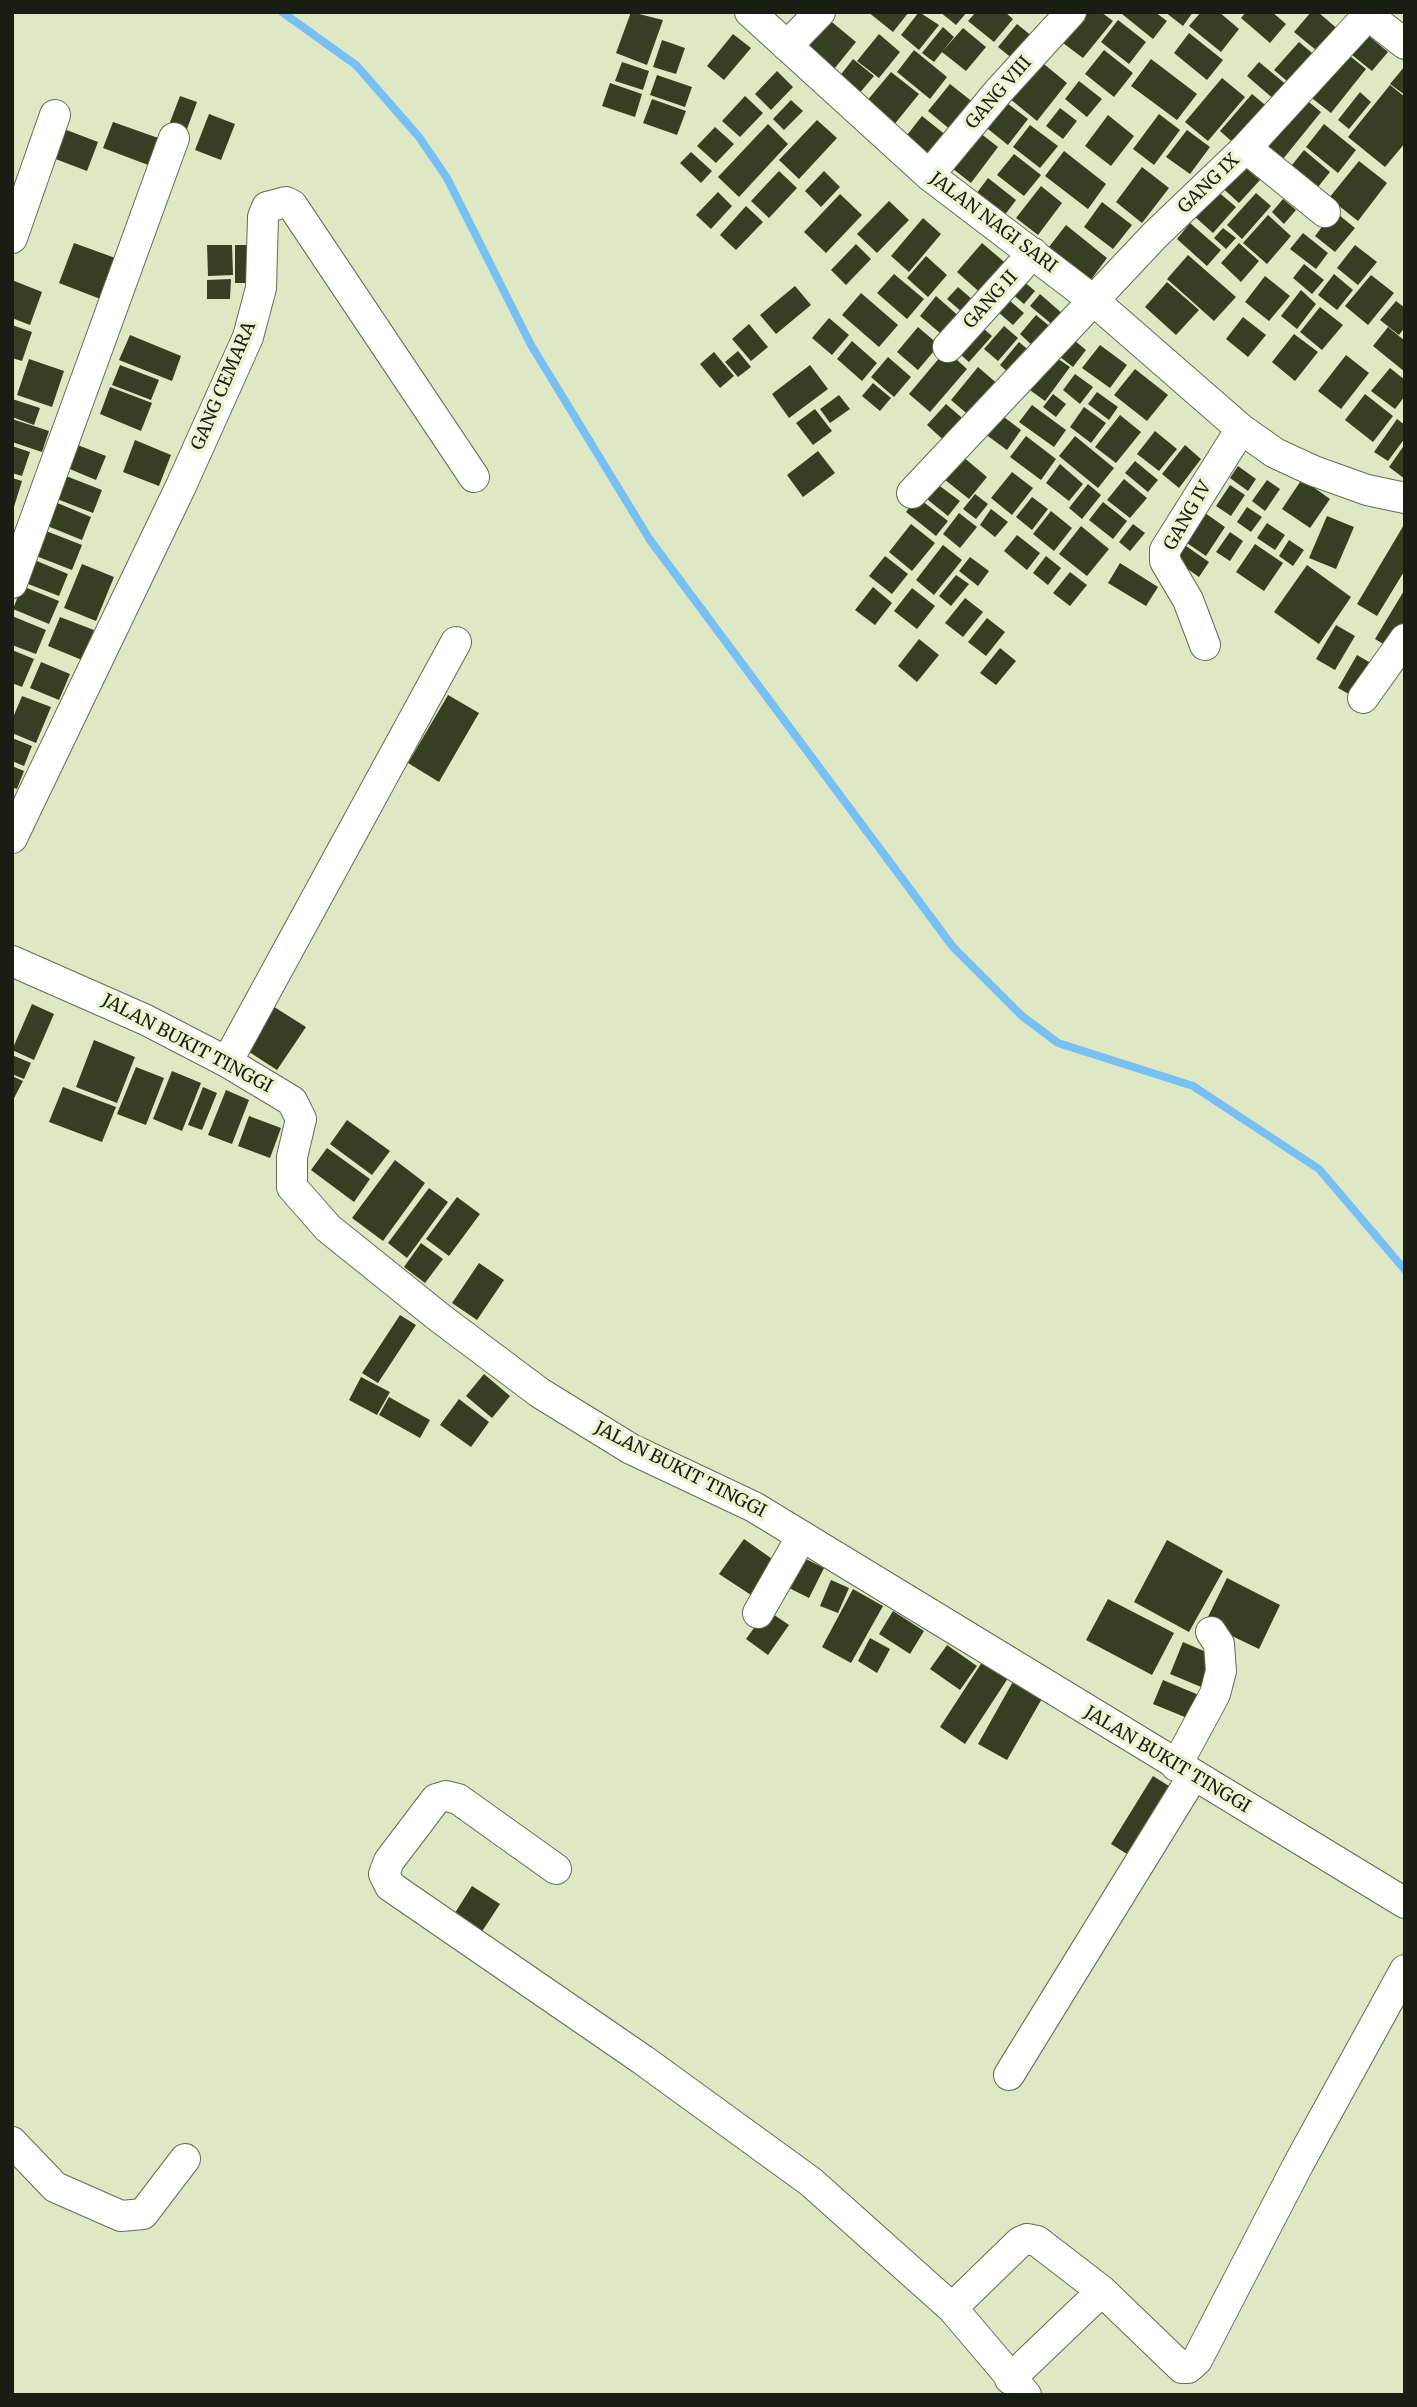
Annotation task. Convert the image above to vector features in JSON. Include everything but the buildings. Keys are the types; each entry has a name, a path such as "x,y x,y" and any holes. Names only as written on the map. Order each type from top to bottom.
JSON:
{"street":[{"name":"JALAN NAGI SARI","path":"750,12 929,175 1093,300 1241,429 1275,453 1314,471 1367,490 1405,498"},
{"path":"787,46 820,12"},
{"name":"GANG VIII","path":"929,175 998,92 1071,12"},
{"path":"1272,106 1364,19 1405,44"},
{"name":"GANG IX","path":"912,493 1093,300 1247,148 1364,19"},
{"path":"12,238 55,115"},
{"path":"12,583 174,138"},
{"path":"1247,148 1325,212"},
{"name":"GANG CEMARA","path":"12,838 181,486 248,337 261,288 263,217 267,207 286,202 292,205 474,477"},
{"name":"GANG II","path":"948,348 1033,253"},
{"name":"GANG IV","path":"1205,645 1188,600 1165,561 1164,550 1241,429"},
{"path":"1363,698 1405,639"},
{"path":"227,1062 456,642"},
{"name":"JALAN BUKIT TINGGI","path":"12,961 103,999 227,1062 292,1101 301,1119 292,1157 292,1187 328,1228 540,1394 631,1449 745,1502 1184,1771 1405,1902"},
{"path":"758,1613 802,1536"},
{"path":"1009,2075 1184,1771 1222,1671 1219,1644 1211,1632"},
{"path":"556,1869 458,1799 446,1796 436,1800 389,1861 384,1874 390,1886 643,2060 811,2182 952,2308 1018,2387 1102,2291"},
{"path":"952,2308 1027,2239 1037,2241 1102,2291 1176,2365 1181,2368 1192,2365 1405,1970"},
{"path":"12,2142 55,2187 121,2216 143,2214 185,2159"}],"waterway":[{"path":"282,12 356,65 419,137 447,178 531,345 650,540 953,947 1022,1016 1058,1043 1193,1086 1319,1169 1405,1270"}]}
